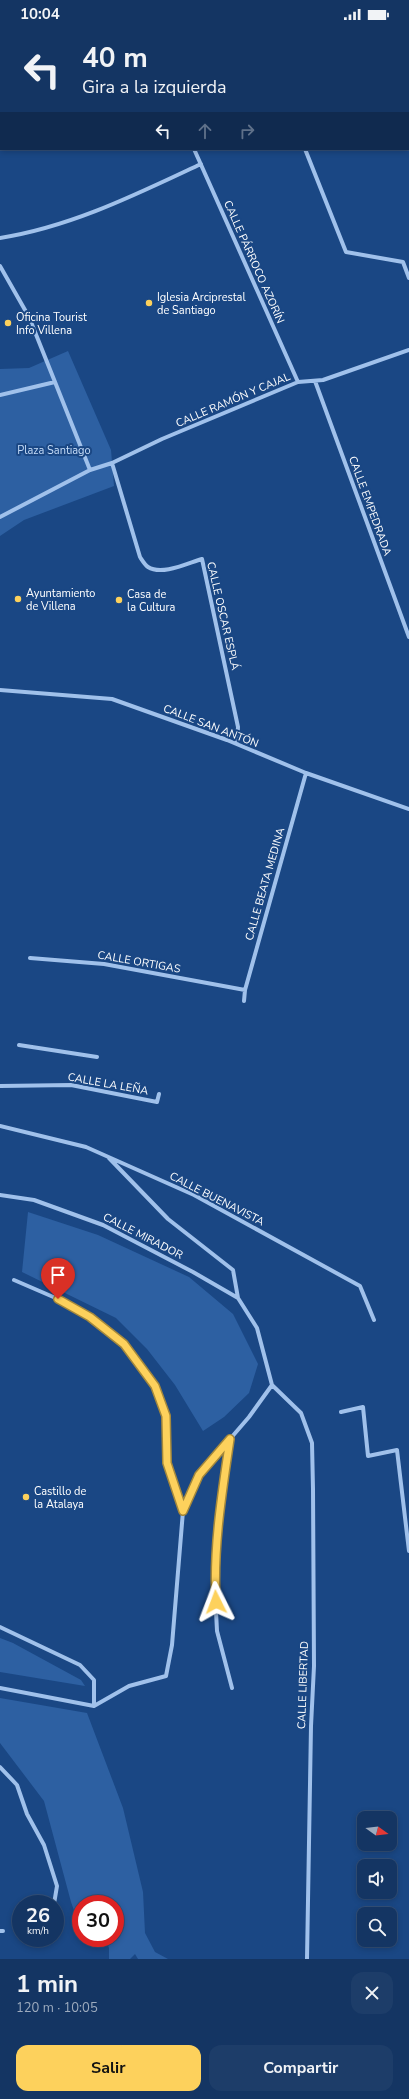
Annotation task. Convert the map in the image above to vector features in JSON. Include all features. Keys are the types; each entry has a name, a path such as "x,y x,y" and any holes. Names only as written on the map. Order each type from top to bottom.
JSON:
{"street":[{"name":"CALLE PÁRROCO AZORÍN","path":"194,150 298,382"},
{"path":"304,150 346,252 403,262 409,278"},
{"path":"0,238 18,235 112,206 201,164"},
{"path":"0,266 32,323 90,470"},
{"name":"CALLE RAMÓN Y CAJAL","path":"0,517 90,470 112,463 162,439 298,382 323,380 409,350"},
{"name":"CALLE EMPEDRADA","path":"315,381 409,637"},
{"path":"0,395 55,382"},
{"name":"CALLE OSCAR ESPLÁ","path":"112,463 140,557 148,567 156,570 167,569 202,559 238,727 238,744"},
{"name":"CALLE SAN ANTÓN","path":"0,690 112,699 238,744 306,773 409,809"},
{"name":"CALLE BEATA MEDINA","path":"244,1000 244,990 306,773"},
{"name":"CALLE ORTIGAS","path":"30,958 104,964 244,990"},
{"path":"19,1045 98,1057"},
{"name":"CALLE LA LEÑA","path":"0,1086 71,1085 157,1102 160,1094"},
{"name":"CALLE BUENAVISTA","path":"0,1126 86,1147 194,1195 360,1286 374,1320"},
{"path":"107,1156 168,1219 234,1270 238,1298"},
{"name":"CALLE MIRADOR","path":"0,1195 34,1200 103,1225 193,1272 238,1298 257,1328 272,1385"},
{"path":"14,1280 58,1299 90,1317 124,1344 155,1386 166,1416 167,1463 183,1511"},
{"path":"0,1688 94,1706 129,1686 166,1676 172,1645 183,1511 199,1475 249,1417 272,1385"},
{"name":"CALLE LIBERTAD","path":"272,1385 301,1413 312,1443 314,1666 311,1726 307,1959"},
{"path":"341,1412 363,1407 368,1456 397,1450 409,1550"},
{"path":"230,1439 221,1495 214,1572 217,1631 232,1688"},
{"path":"0,1627 80,1665 94,1680 94,1706"},
{"path":"0,1767 17,1785 28,1814 44,1845 57,1886 56,1895"}],"green space":[{"name":"Plaza Santiago","path":"68,351 111,450 114,486 24,520 0,536 0,369 29,368"},
{"path":"28,1212 98,1235 189,1277 233,1314 258,1364 249,1393 224,1417 203,1431 175,1385 147,1349 116,1318 22,1272"},
{"path":"0,1638 13,1643 81,1680 85,1686 0,1672"},
{"path":"0,1698 87,1713 123,1808 143,1892 145,1933 155,1952 168,1959 138,1959 135,1954 130,1959 109,1959 109,1947 124,1947 124,1895 72,1895 72,1905 44,1801 0,1743"}],"place":[{"name":"Iglesia Arciprestal de Santiago","path":"149,303"},
{"name":"Oficina Tourist Info Villena","path":"8,323"},
{"name":"Ayuntamiento de Villena","path":"18,599"},
{"name":"Casa de la Cultura","path":"119,600"},
{"name":"Castillo de la Atalaya","path":"26,1497"}],"route":[{"path":"58,1299 90,1317 124,1344 155,1386 166,1416 167,1463 183,1511 199,1475 230,1439 221,1495 215,1556 214,1572 216,1602"}]}
